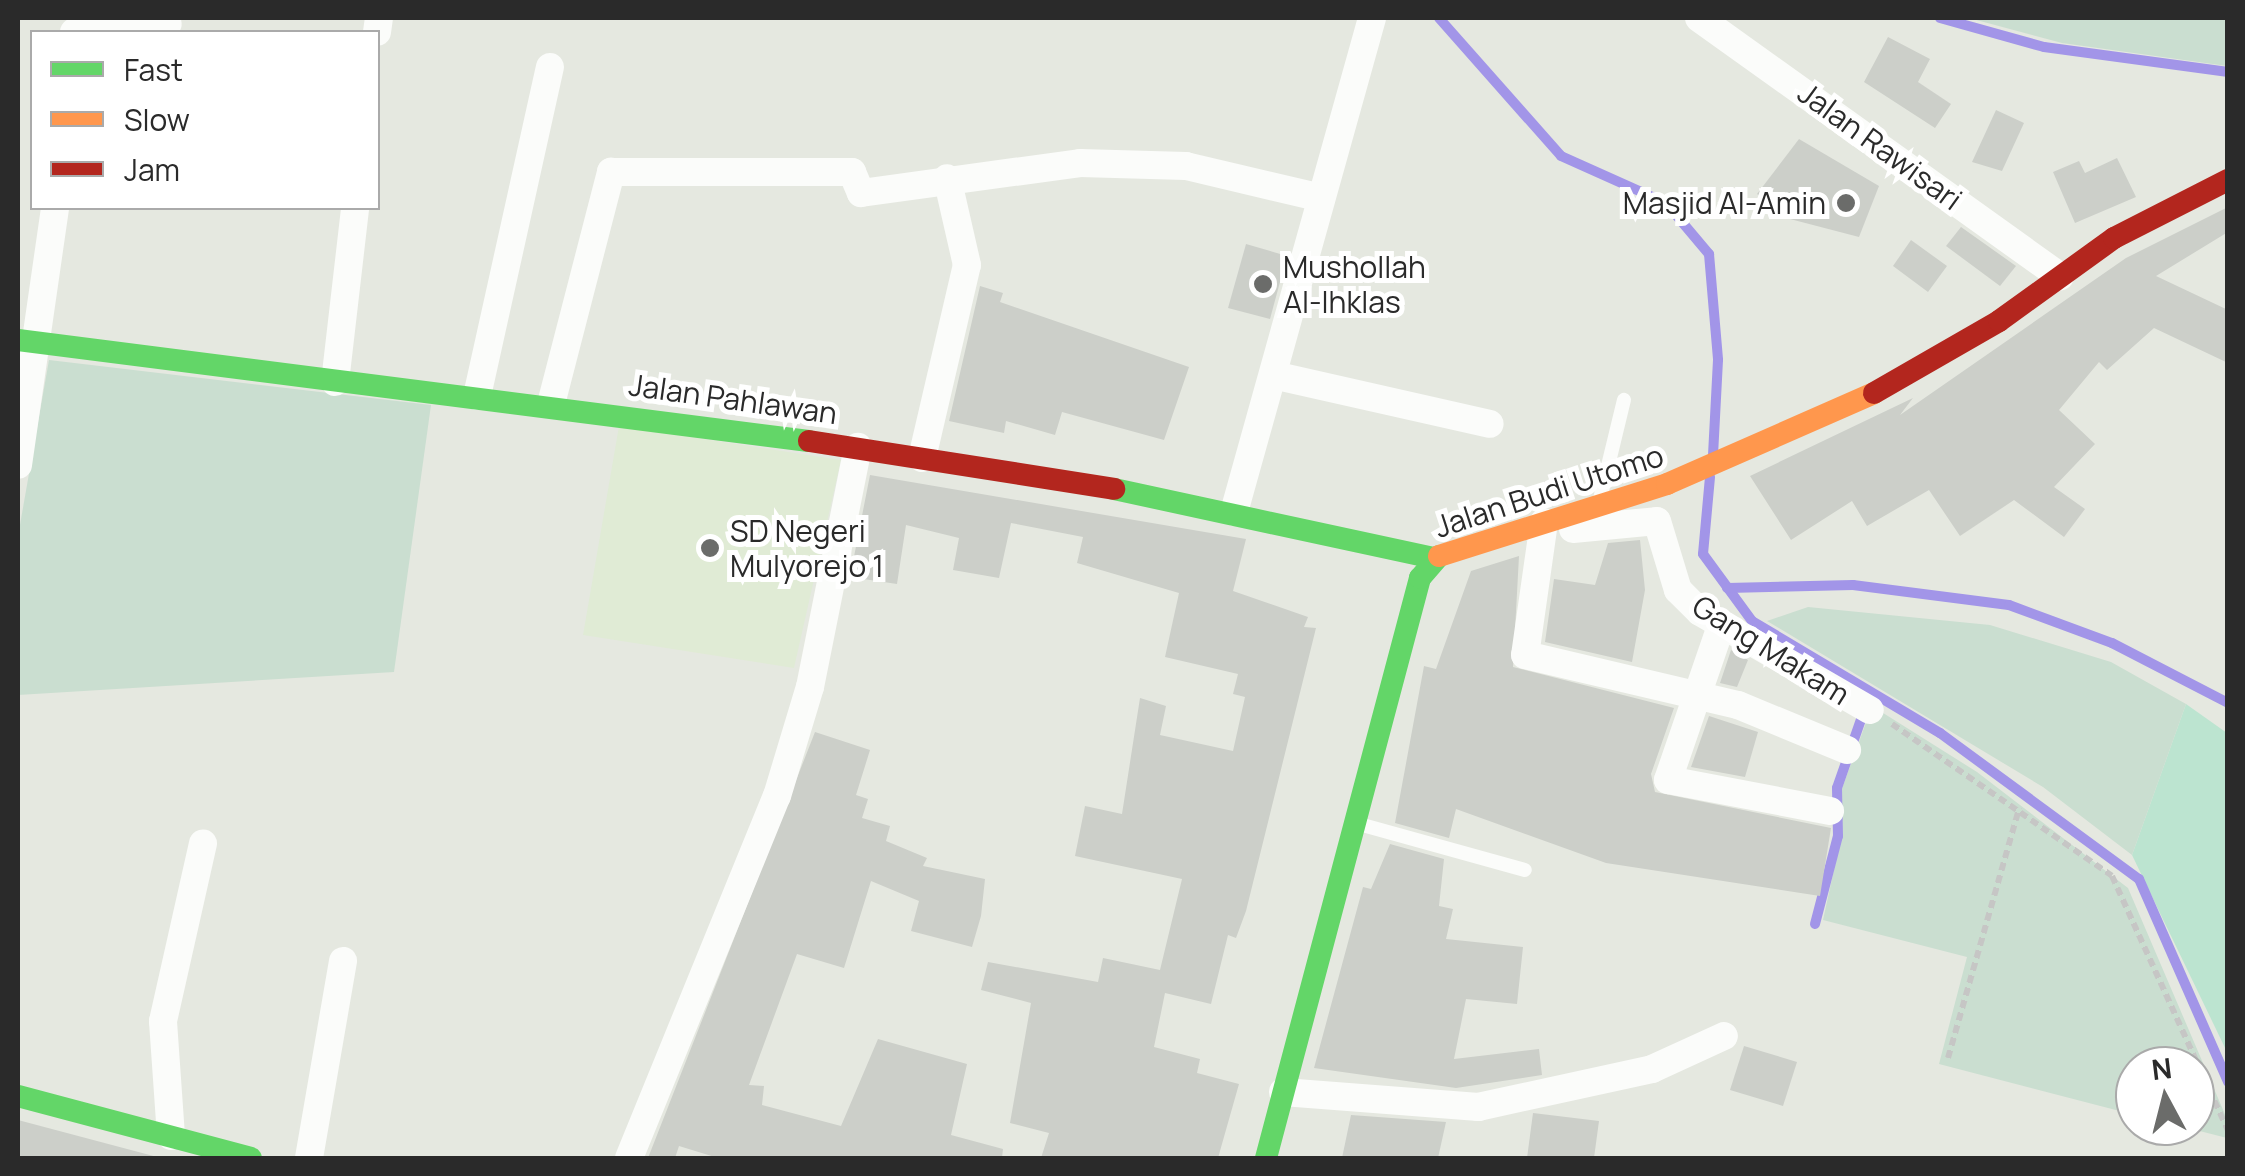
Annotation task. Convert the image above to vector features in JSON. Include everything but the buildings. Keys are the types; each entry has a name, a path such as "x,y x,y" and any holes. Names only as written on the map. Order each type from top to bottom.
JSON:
{"street":[{"path":"1234,512 1372,18"},
{"name":"Jalan Rawisari","path":"1698,18 2060,276"},
{"path":"98,30 168,24"},
{"path":"477,396 550,67"},
{"path":"551,404 610,172 852,172 861,193 1080,162 1186,166 1321,198"},
{"path":"922,458 967,265 947,178"},
{"name":"Jalan Budi Utomo","path":"1266,1158 1420,578 1434,558 1546,527 1598,504 1748,453 1917,370 2060,276 2228,180"},
{"path":"18,465 27,341 56,210"},
{"path":"336,382 355,210"},
{"name":"Jalan Pahlawan","path":"27,341 336,382 551,404 858,448 1234,512 1434,558"},
{"path":"1273,375 1490,424"},
{"path":"629,1158 777,796 810,687 858,448"},
{"name":"Gang Makam","path":"1546,527 1656,521 1678,590 1721,626 1866,708"},
{"path":"1546,527 1526,654 1696,693 1847,750"},
{"path":"1721,626 1668,780 1830,811"},
{"path":"170,1136 163,1021 203,842"},
{"path":"309,1158 344,961"},
{"path":"1283,1092 1478,1108 1652,1068 1724,1036"},
{"path":"18,1096 250,1158"}],"lane":[{"path":"1598,504 1624,400"},
{"path":"1353,822 1525,870"}],"path":[{"path":"1866,708 2019,808 2124,892 2228,1130"},
{"path":"1948,1058 2019,808"}],"shaded area":[{"path":"1969,18 2227,18 2227,66 2062,43"},
{"path":"49,360 431,405 394,672 18,695 18,536"},
{"name":"SD Negeri Mulyorejo 1","path":"619,426 841,460 794,668 583,635"},
{"path":"1808,607 1990,625 2111,662 2186,704 2132,855 2043,787 1767,621"},
{"path":"2186,704 2227,733 2227,1052 2132,855"},
{"path":"1872,706 1977,772 2128,888 2196,1046 2115,1046 2115,1110 1939,1064 1967,957 1823,920 1842,833 1840,794"},
{"path":"2215,1091 2227,1119 2227,1138 2215,1135"}],"waterway":[{"path":"1439,18 1561,156 1666,203 1709,254 1718,360 1713,455"},
{"path":"1940,18 2044,47 2228,72"},
{"path":"1710,477 1703,554 1752,621 1940,733 2139,879 2228,1082"},
{"path":"1727,588 1853,585 2009,605 2112,643 2228,703"},
{"path":"1815,924 1838,836 1837,788 1865,708"}],"traffic: fast":[{"path":"18,340 809,441"},
{"path":"1114,489 1434,558"},
{"path":"1266,1158 1420,578 1439,556"},
{"path":"18,1096 251,1158"}],"traffic: slow":[{"path":"1439,556 1667,484 1874,393"}],"traffic: jam":[{"path":"1874,393 1999,321 2114,238 2228,180"},
{"path":"809,441 1114,489"}],"place":[{"name":"Masjid Al-Amin","path":"1846,203"},
{"name":"Mushollah Al-Ihklas","path":"1263,284"},
{"name":"SD Negeri Mulyorejo 1","path":"710,548"}]}
